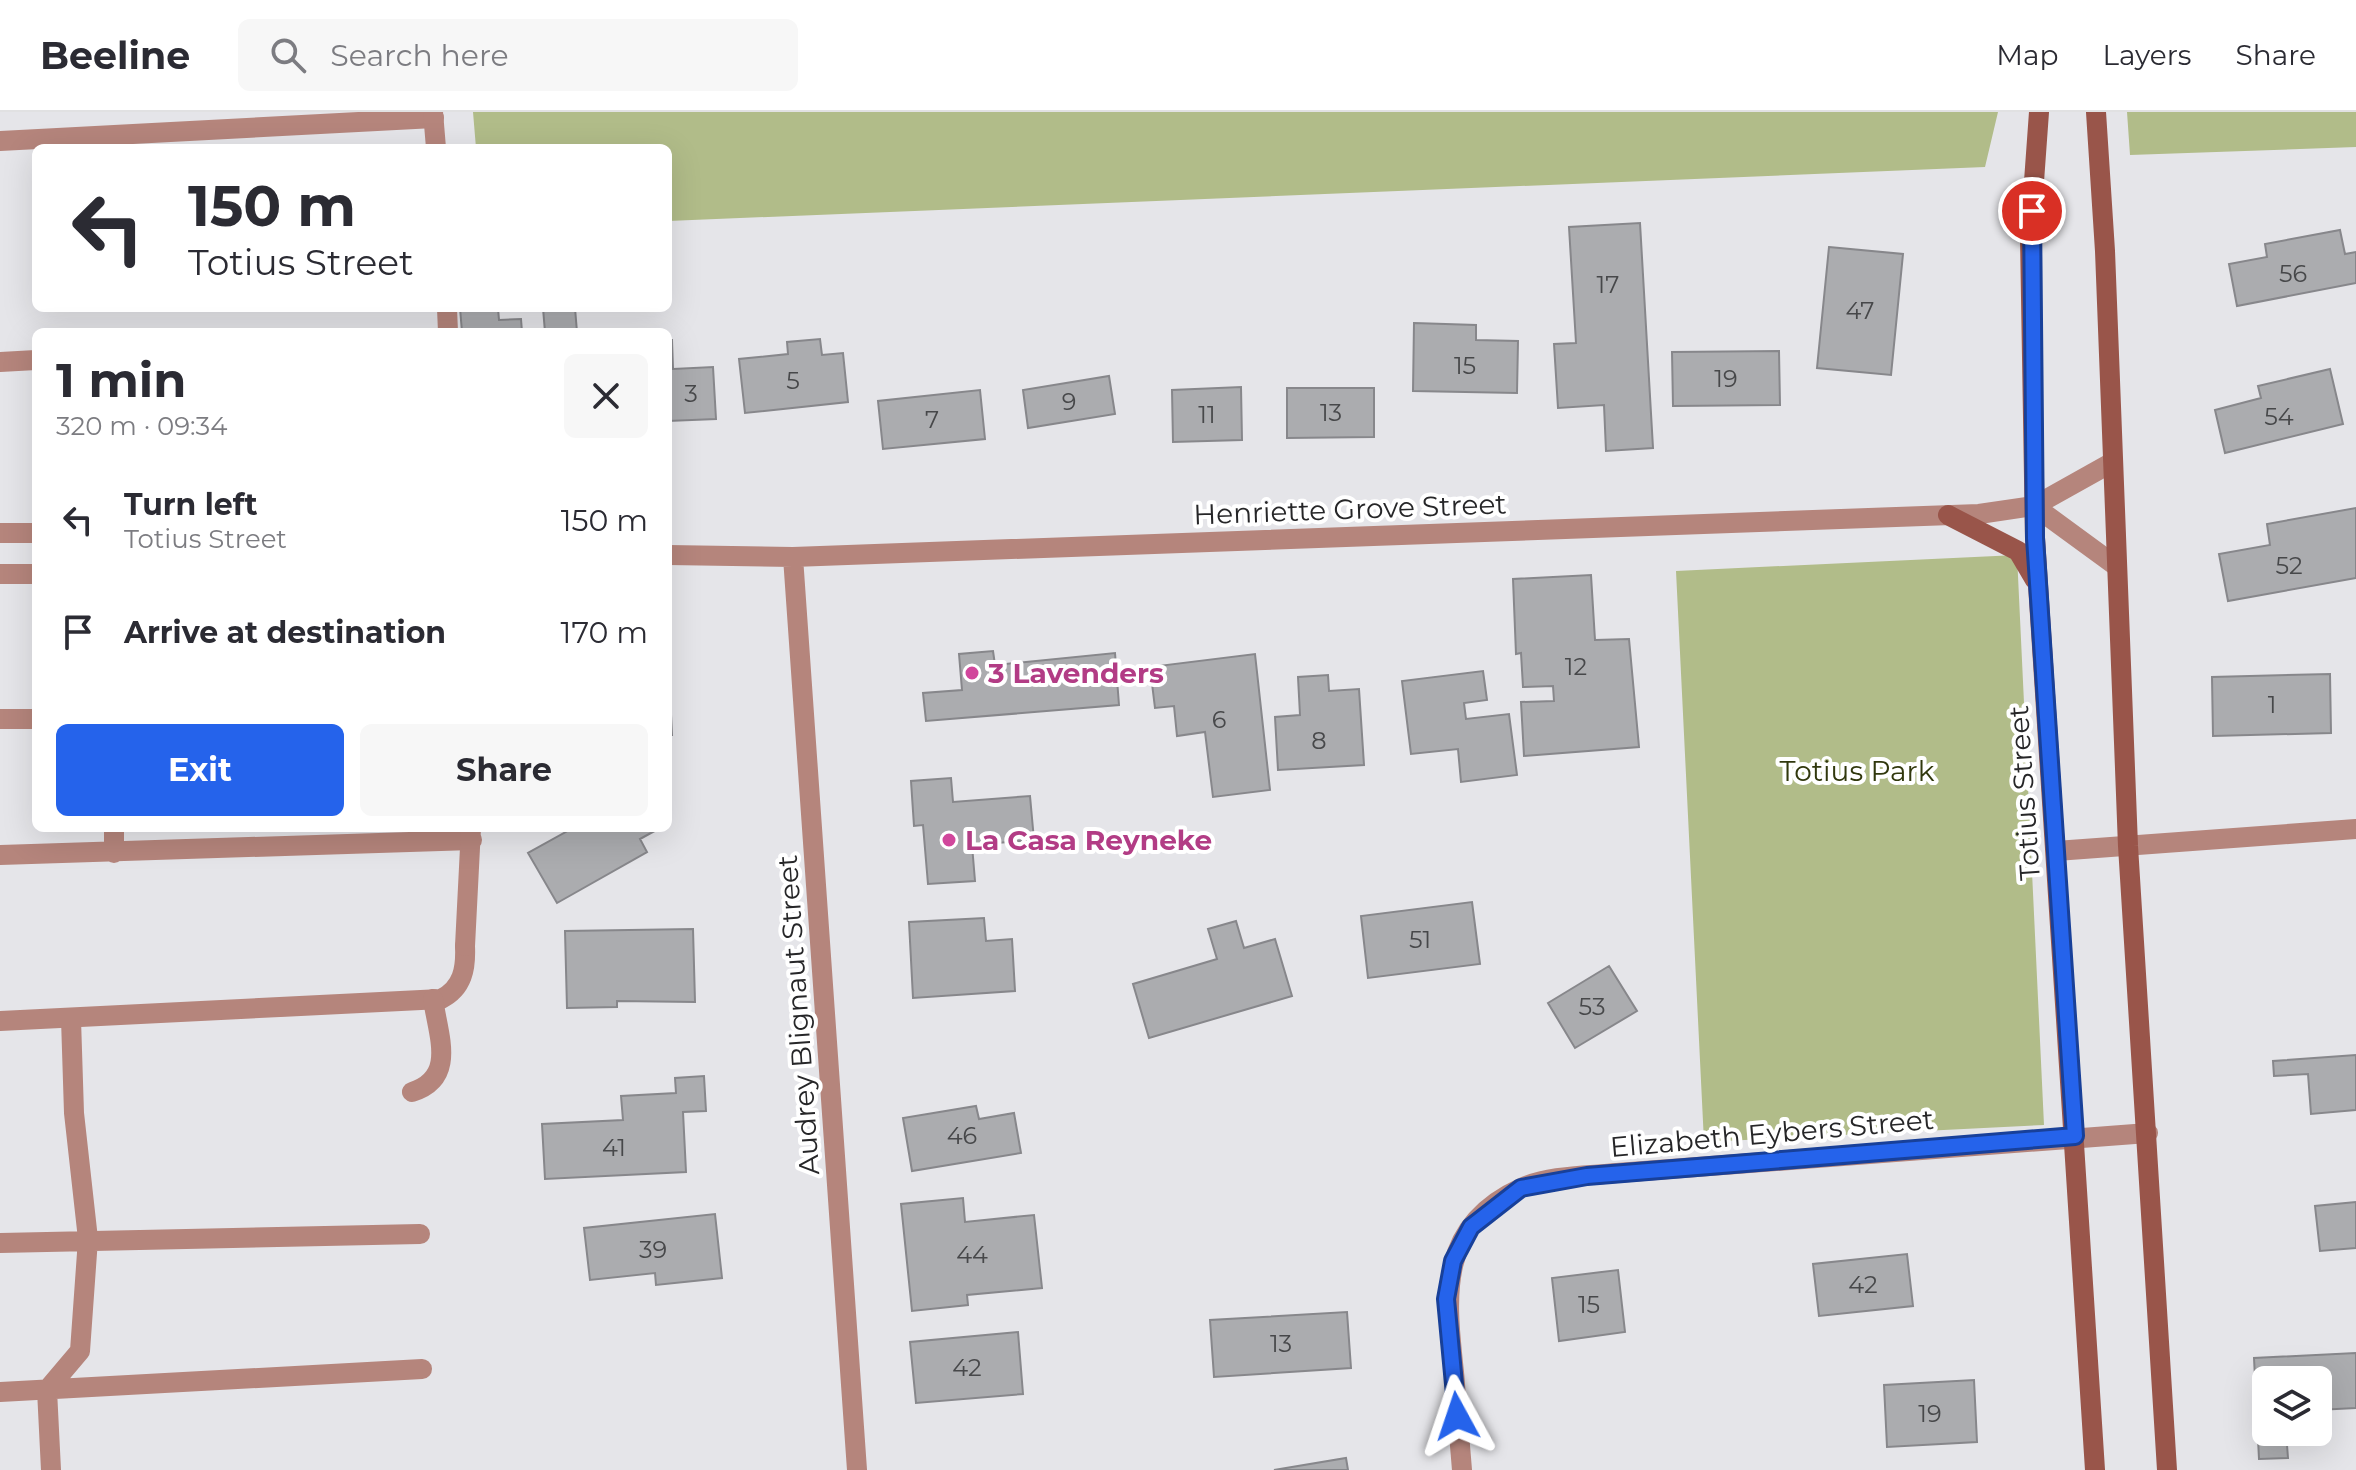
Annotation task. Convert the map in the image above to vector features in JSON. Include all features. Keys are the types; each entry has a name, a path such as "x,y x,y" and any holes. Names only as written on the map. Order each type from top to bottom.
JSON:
{"street":[{"name":"Totius Street","path":"2039,112 2030,237 2034,506 2095,1470"},
{"path":"2096,112 2105,251 2128,846 2167,1470"},
{"path":"0,141 433,115 436,144"},
{"path":"0,362 32,360"},
{"name":"Henriette Grove Street","path":"672,555 793,557 1948,515 2034,506 2111,463"},
{"path":"2034,506 2116,566"},
{"path":"1948,515 2018,551 2038,587"},
{"path":"0,533 32,533"},
{"name":"Audrey Blignaut Street","path":"793,557 857,1470"},
{"path":"0,574 32,574"},
{"path":"0,719 32,719"},
{"path":"2056,851 2356,829"},
{"path":"114,832 114,853"},
{"path":"0,855 114,853 471,834 466,967 460,981 448,995 433,999 0,1021"},
{"path":"412,1092 433,1083 440,1072 433,999"},
{"path":"51,1470 47,1390 80,1351 88,1239 74,1113 71,1019"},
{"name":"Elizabeth Eybers Street","path":"1462,1470 1446,1299 1453,1261 1471,1227 1521,1188 1587,1176 2075,1136 2148,1133"},
{"path":"0,1243 420,1234"},
{"path":"0,1392 422,1369"}],"green space":[{"path":"473,112 1998,112 1985,167 672,221 672,144 476,144"},
{"path":"2127,112 2356,112 2356,147 2130,155"},
{"name":"Totius Park","path":"2017,555 2044,1125 1704,1142 1676,571"}],"building":[{"path":"1640,223 1653,448 1606,451 1604,405 1558,408 1554,344 1576,343 1569,227"},
{"path":"2340,230 2345,254 2356,252 2356,283 2237,306 2229,264 2267,257 2265,244"},
{"path":"1829,247 1903,254 1891,375 1817,368"},
{"path":"460,312 498,312 499,320 521,319 522,328 462,328"},
{"path":"543,312 575,312 577,328 545,328"},
{"path":"1414,323 1476,325 1476,340 1518,341 1517,393 1413,391"},
{"path":"820,339 822,355 843,353 848,402 745,413 739,359 788,354 787,342"},
{"path":"672,340 673,369 713,367 716,419 672,421"},
{"path":"1779,351 1780,405 1673,406 1672,352"},
{"path":"2330,369 2343,424 2225,453 2215,410 2261,398 2258,386"},
{"path":"1109,376 1115,414 1028,428 1023,390"},
{"path":"1241,387 1242,440 1173,442 1172,390"},
{"path":"1287,388 1374,388 1374,437 1287,438"},
{"path":"980,390 985,439 883,449 878,401"},
{"path":"2356,508 2356,578 2228,601 2219,554 2270,545 2267,524"},
{"path":"1591,575 1595,640 1629,639 1639,747 1524,756 1521,702 1554,701 1553,686 1523,687 1521,653 1516,654 1513,579"},
{"path":"993,651 995,665 1115,653 1119,705 926,721 923,693 962,690 959,654"},
{"path":"1255,654 1270,790 1213,797 1205,732 1177,736 1174,706 1155,708 1150,667"},
{"path":"1483,671 1487,700 1464,703 1466,719 1509,714 1517,775 1461,782 1458,749 1411,754 1402,681"},
{"path":"2330,674 2331,733 2213,736 2212,677"},
{"path":"1328,675 1329,691 1359,689 1364,765 1278,770 1275,717 1300,715 1298,677"},
{"path":"951,778 953,802 1030,796 1034,840 972,845 975,881 928,884 923,825 914,826 911,781"},
{"path":"566,832 653,832 640,839 647,852 557,903 528,853"},
{"path":"1472,902 1480,964 1368,978 1361,916"},
{"path":"984,918 986,941 1012,939 1015,991 913,998 909,922"},
{"path":"1236,921 1244,948 1275,939 1292,996 1149,1038 1133,984 1217,959 1208,929"},
{"path":"693,929 695,1002 617,1001 617,1007 567,1008 565,931"},
{"path":"1609,966 1637,1011 1575,1048 1548,1003"},
{"path":"2356,1055 2356,1110 2311,1114 2308,1074 2274,1076 2273,1061"},
{"path":"704,1076 706,1111 683,1112 686,1172 545,1179 542,1124 623,1120 621,1096 676,1093 675,1078"},
{"path":"976,1106 979,1119 1014,1113 1021,1153 912,1171 903,1118"},
{"path":"963,1198 965,1222 1034,1215 1042,1288 967,1295 968,1305 912,1311 901,1204"},
{"path":"2356,1202 2356,1248 2320,1251 2315,1206"},
{"path":"715,1214 722,1278 656,1285 655,1273 590,1280 584,1228"},
{"path":"1907,1254 1913,1306 1819,1316 1813,1264"},
{"path":"1618,1270 1625,1332 1559,1341 1552,1278"},
{"path":"1347,1312 1351,1368 1214,1377 1210,1320"},
{"path":"1018,1332 1023,1394 916,1403 910,1342"},
{"path":"2356,1353 2356,1408 2332,1409 2332,1366 2254,1366 2254,1358"},
{"path":"1974,1380 1977,1442 1887,1447 1884,1385"},
{"path":"2258,1446 2287,1446 2288,1458 2259,1459"},
{"path":"1346,1458 1348,1470 1274,1470"}],"place":[{"name":"3 Lavenders","path":"972,673"},
{"name":"La Casa Reyneke","path":"949,840"}],"route":[{"path":"1457,1416 1446,1299 1453,1261 1471,1227 1499,1202 1521,1188 1557,1179 1587,1176 2075,1136 2035,538 2032,211"}]}
